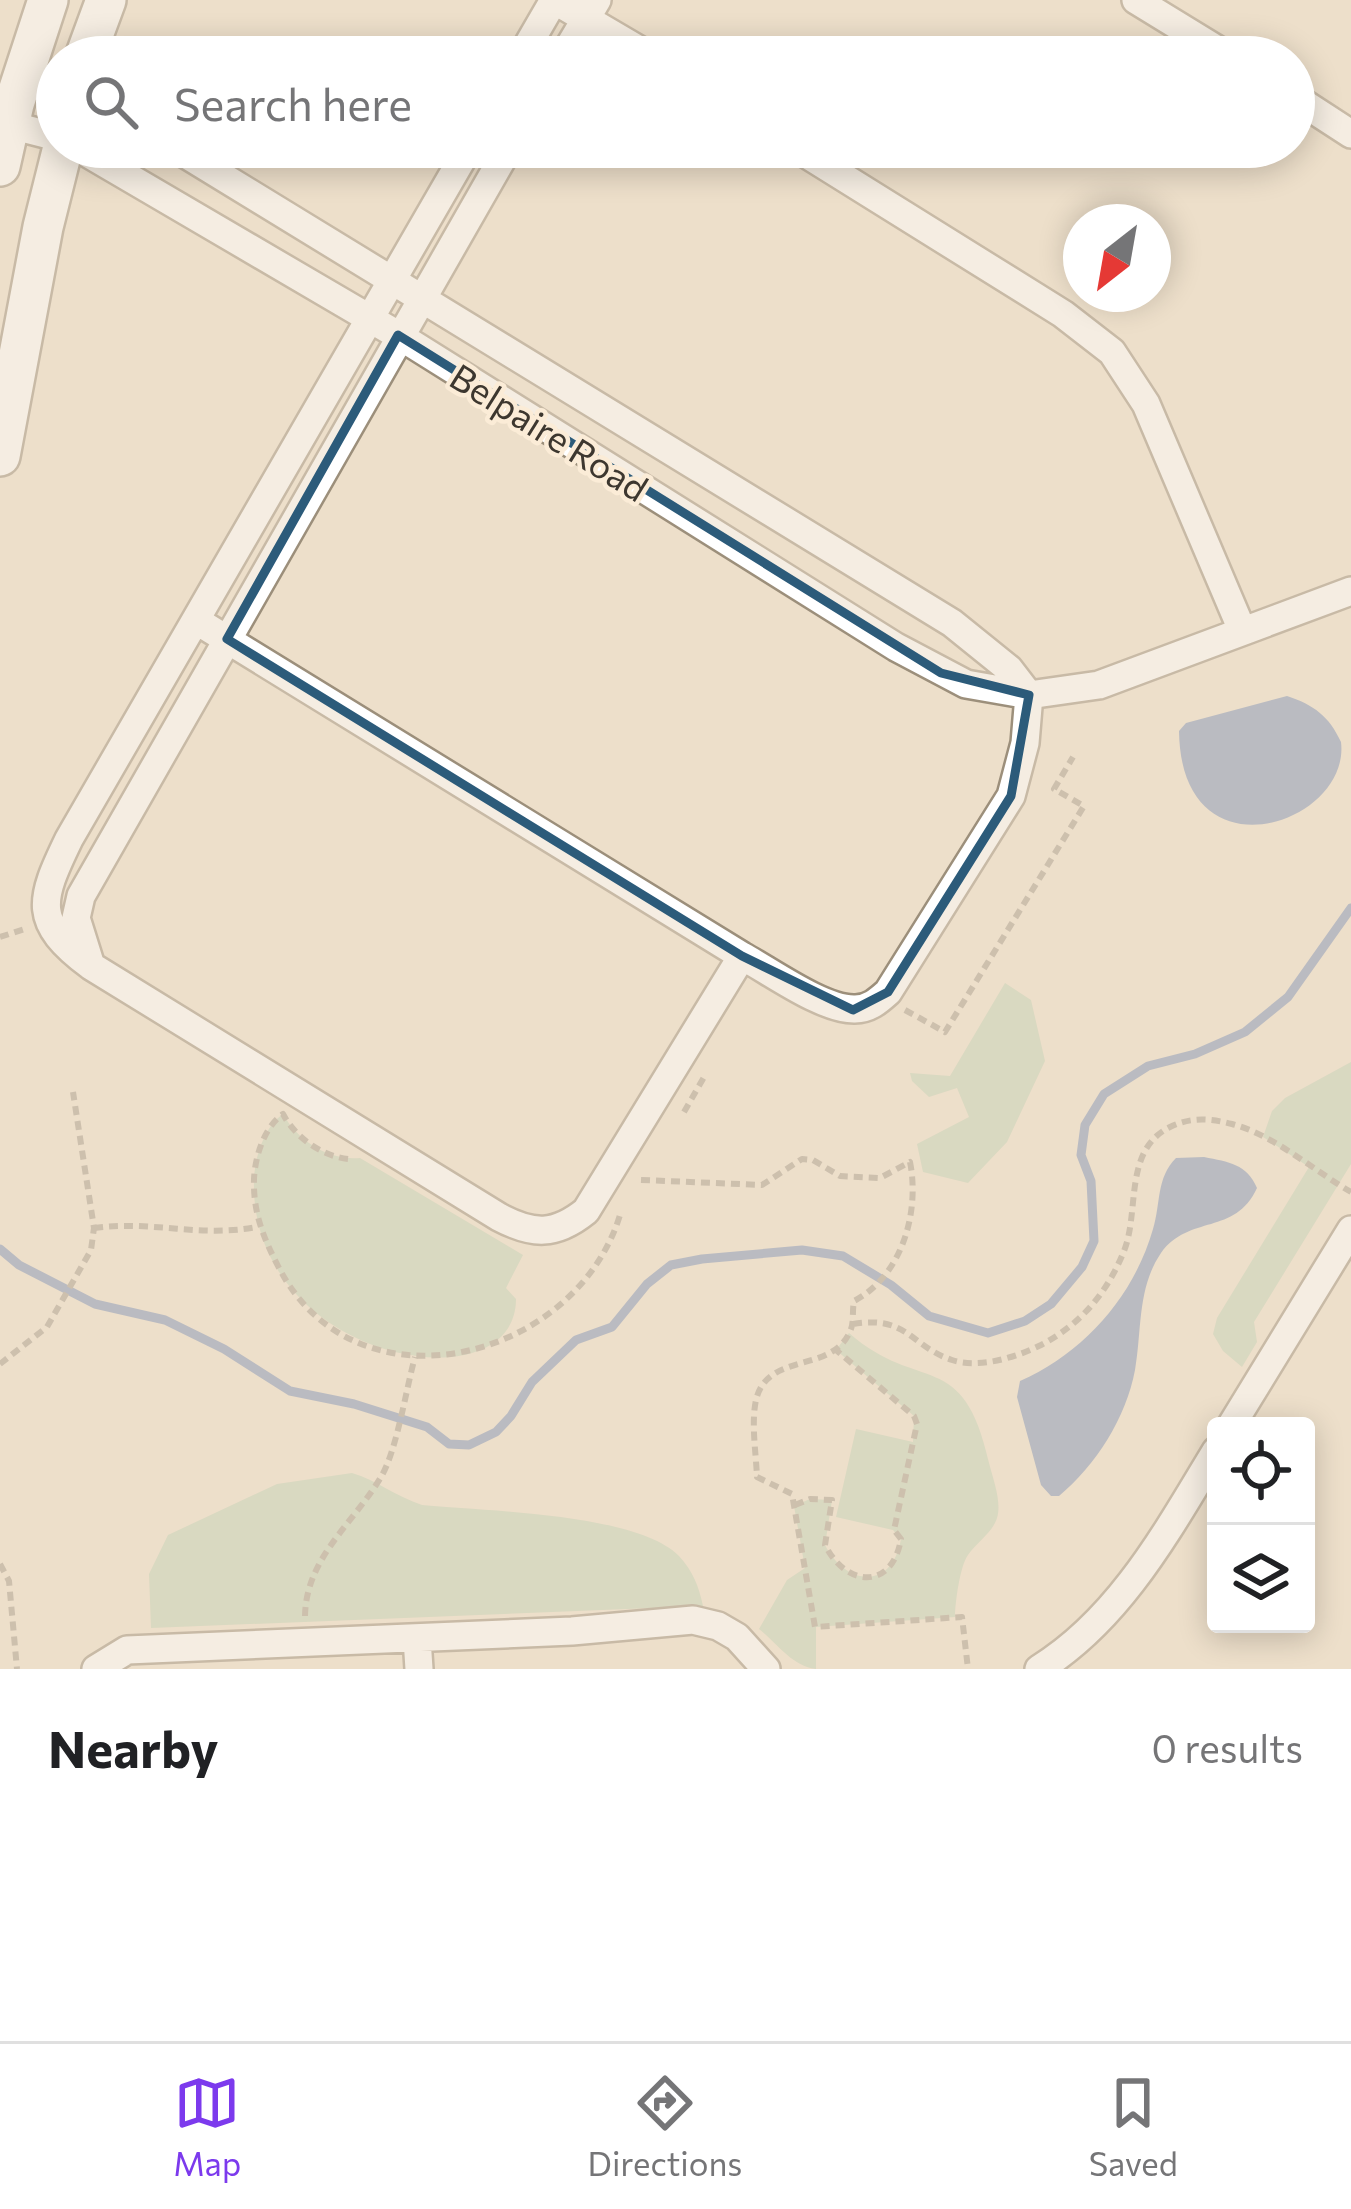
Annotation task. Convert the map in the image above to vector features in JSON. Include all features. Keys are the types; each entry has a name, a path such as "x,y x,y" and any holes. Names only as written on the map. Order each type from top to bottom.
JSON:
{"main road":[{"path":"44,36 48,0"},
{"path":"93,36 106,0"},
{"path":"0,166 10,124 36,90"},
{"path":"0,456 58,168"}],"street":[{"path":"533,36 554,0 591,9 625,36"},
{"path":"1136,0 1195,36"},
{"path":"575,36 591,9"},
{"path":"1315,111 1351,134"},
{"path":"10,124 36,131"},
{"name":"Belpaire Road","path":"113,168 398,335 966,685 1029,695 1099,685 1351,591"},
{"name":"Belpaire Road","path":"209,168 952,623 1009,669 1029,695"},
{"path":"458,168 367,317 49,880 46,921 61,944 91,966 499,1217 523,1230 549,1232 567,1226 586,1211 742,956"},
{"path":"91,966 76,918 81,896 496,168"},
{"path":"829,168 1063,314 1112,352 1146,404 1242,630"},
{"path":"197,621 742,956 831,1005 853,1010 871,1006 888,992 1011,796 1025,743 1029,695"},
{"path":"1237,1417 1351,1230"},
{"path":"1039,1669 1078,1640 1122,1594 1207,1466"},
{"path":"96,1669 127,1650 572,1631 693,1620 736,1636 766,1669"},
{"path":"417,1638 419,1669"}],"path":[{"path":"0,937 30,927"},
{"path":"0,1364 47,1327 91,1250 94,1228 74,1092"},
{"path":"283,1114 255,1161 259,1227 291,1293 320,1319 380,1351 415,1357 469,1353 524,1332 552,1312 594,1267 622,1211"},
{"path":"853,1324 879,1320 953,1361 998,1361 1039,1346 1081,1321 1126,1247 1139,1161 1158,1133 1190,1118 1233,1124 1263,1137 1351,1192"},
{"path":"631,1195 641,1180 762,1185 802,1159 840,1176 880,1178 910,1162 915,1189 904,1243 895,1260 870,1293 854,1301 853,1324 836,1349 771,1372 755,1403 757,1477 792,1494 815,1627 962,1617 968,1669"},
{"path":"94,1228 124,1224 221,1234 259,1227"},
{"path":"794,1506 809,1499 832,1500 824,1545 844,1571 859,1578 890,1568 901,1539 894,1530 917,1424 914,1416 836,1349"},
{"path":"305,1620 305,1591 334,1538 382,1475 415,1357"},
{"path":"0,1564 9,1581 17,1669"}],"highlighted area":[{"path":"398,335 941,673 1029,695 1011,796 888,992 853,1010 742,956 227,639"}],"green space":[{"path":"1005,983 1031,1000 1045,1061 1007,1142 968,1183 923,1172 917,1144 969,1117 957,1088 929,1097 910,1073 950,1076"},
{"path":"1351,1062 1351,1164 1254,1322 1257,1342 1242,1367 1223,1351 1213,1334 1217,1318 1309,1167 1263,1137 1272,1111 1285,1098"},
{"path":"283,1114 316,1147 337,1156 360,1158 523,1255 506,1288 516,1299 504,1333 474,1352 432,1357 383,1348 334,1326 292,1290 264,1241 254,1179 262,1143"},
{"path":"849,1333 874,1352 936,1377 966,1402 978,1426 998,1512 992,1528 965,1560 955,1617 816,1627 816,1669 792,1659 759,1629 787,1580 805,1568 794,1506 810,1499 832,1500 825,1545 844,1569 856,1575 879,1575 896,1556 901,1539 893,1530 836,1517 856,1429 913,1442 914,1416 836,1350"},
{"path":"352,1473 422,1505 558,1517 630,1531 679,1556 695,1580 703,1606 151,1628 149,1574 168,1535 277,1484"}],"water":[{"path":"1287,696 1320,713 1341,742 1337,771 1320,796 1295,814 1264,824 1234,822 1207,808 1187,778 1179,731 1186,723"},
{"path":"1204,1157 1242,1169 1257,1188 1237,1213 1185,1233 1161,1253 1148,1281 1135,1370 1117,1423 1085,1470 1059,1496 1051,1496 1041,1485 1017,1397 1020,1381 1065,1355 1103,1320 1144,1254 1170,1166 1176,1158"}],"waterway":[{"path":"0,1249 19,1265 95,1304 165,1320 224,1349 290,1391 354,1404 427,1427 449,1444 469,1445 496,1432 532,1382 576,1340 612,1327 647,1284 671,1265 802,1250 843,1256 891,1285 929,1316 988,1333 1025,1321 1051,1304 1082,1267 1094,1241 1091,1181 1081,1155 1085,1125 1104,1094 1148,1066 1195,1054 1245,1032 1288,997 1351,908"}]}
